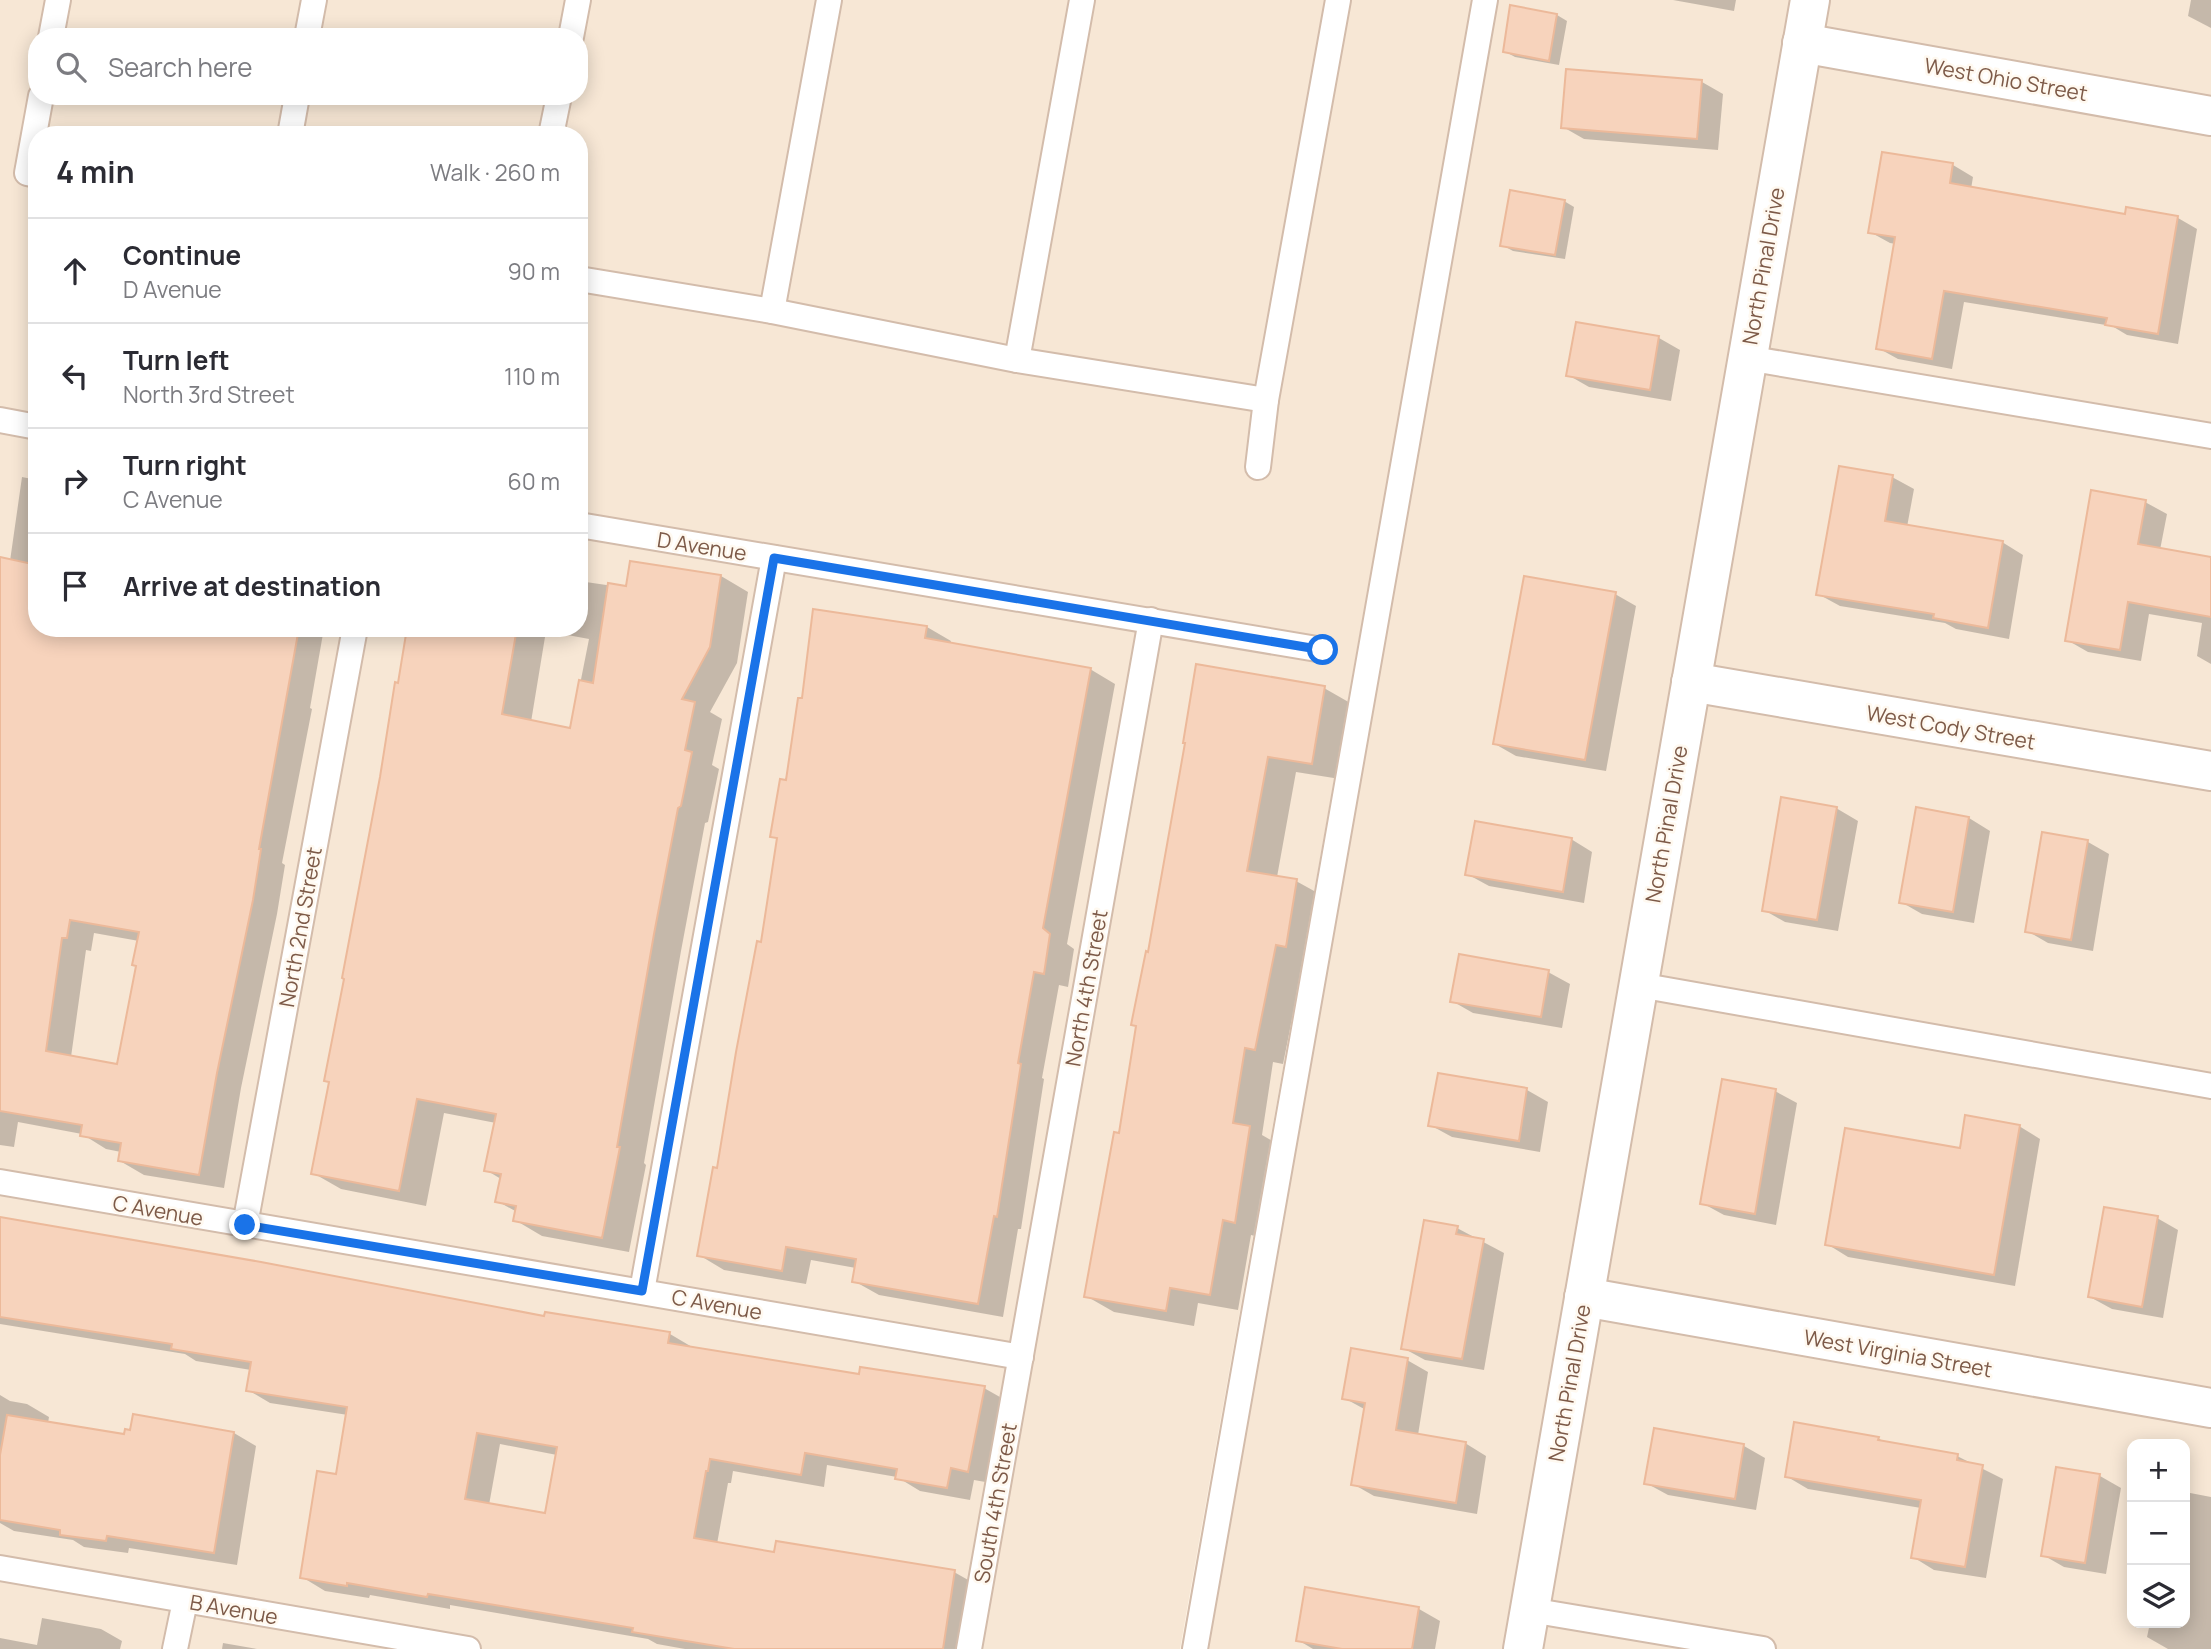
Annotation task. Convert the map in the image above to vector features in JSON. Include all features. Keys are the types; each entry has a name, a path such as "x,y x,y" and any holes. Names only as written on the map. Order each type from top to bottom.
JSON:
{"street":[{"name":"North Pinal Drive","path":"1523,1649 1810,0"},
{"name":"West Ohio Street","path":"1802,43 2211,116"},
{"name":"West Cody Street","path":"1691,682 2211,771"},
{"name":"West Virginia Street","path":"1584,1297 2211,1408"}],"lane":[{"path":"53,28 58,0"},
{"path":"309,28 314,0"},
{"path":"573,28 578,0"},
{"path":"772,311 829,0"},
{"path":"1017,359 1082,0"},
{"path":"1258,467 1266,400 1338,0"},
{"path":"1195,1649 1485,0"},
{"path":"36,126 39,105"},
{"path":"292,126 295,105"},
{"path":"553,126 557,105"},
{"path":"588,280 772,311 1017,359 1266,400"},
{"path":"1747,358 2211,436"},
{"path":"0,420 28,425"},
{"name":"D Avenue","path":"588,527 1323,650"},
{"path":"642,1291 774,558"},
{"name":"North 4th Street","path":"1021,1357 1151,620"},
{"name":"North 2nd Street","path":"245,1225 353,637"},
{"path":"1639,985 2211,1086"},
{"name":"C Avenue","path":"0,1182 1021,1357"},
{"name":"South 4th Street","path":"969,1649 1021,1357"},
{"name":"B Avenue","path":"0,1568 468,1649"},
{"path":"175,1649 185,1601"},
{"path":"1530,1609 1763,1649"}],"shaded area":[{"path":"0,0 1472,0 1180,1649 0,1649"},
{"path":"1474,0 2211,0 2211,1649 1181,1649"}],"building":[{"path":"1510,5 1557,14 1549,61 1503,52"},
{"path":"1566,69 1702,80 1697,139 1561,128"},
{"path":"1882,152 1953,163 1950,183 2125,214 2126,207 2178,216 2158,334 2105,325 2107,318 1944,291 1932,359 1876,349 1895,237 1868,233"},
{"path":"1510,190 1565,200 1555,255 1500,246"},
{"path":"1576,322 1659,336 1650,390 1566,376"},
{"path":"1839,466 1893,475 1885,521 2003,541 1988,628 1933,618 1934,614 1816,595"},
{"path":"2091,490 2146,500 2138,544 2211,557 2211,617 2128,602 2120,650 2065,641"},
{"path":"0,557 28,563 28,637 297,637 259,849 253,900 199,1175 118,1161 121,1143 80,1136 82,1125 0,1111","holes":["70,920 139,932 132,965 136,966 117,1064 46,1051 62,938 67,938"]},
{"path":"630,561 721,575 710,647 682,699 695,702 685,750 692,752 681,806 678,808 654,934 617,1147 620,1147 602,1238 513,1221 516,1206 495,1202 501,1174 484,1171 496,1114 417,1099 399,1191 311,1174 329,1082 324,1081 344,979 342,978 395,682 398,683 406,637 515,637 502,714 570,728 579,680 593,683 608,583 626,586"},
{"path":"1524,576 1616,592 1585,760 1493,744"},
{"path":"813,609 927,626 925,638 1091,668 1043,928 1050,934 1044,974 1034,972 1018,1063 1021,1064 997,1217 994,1216 978,1304 852,1282 856,1259 786,1247 782,1271 697,1256 713,1167 717,1168 757,941 761,942 777,838 770,837 780,779 786,780 798,698 802,698"},
{"path":"1196,664 1325,686 1312,764 1268,757 1247,871 1297,879 1286,947 1276,945 1255,1050 1245,1048 1233,1123 1250,1126 1235,1223 1223,1220 1210,1295 1170,1288 1166,1311 1084,1297 1114,1132 1119,1133 1136,1026 1131,1025 1146,951 1148,952 1185,743"},
{"path":"1781,797 1837,807 1817,920 1762,911"},
{"path":"1916,807 1969,817 1953,912 1899,903"},
{"path":"1475,821 1572,838 1563,892 1465,875"},
{"path":"2042,832 2088,840 2071,940 2025,932"},
{"path":"1459,954 1549,970 1541,1017 1450,1002"},
{"path":"1438,1073 1527,1088 1519,1141 1428,1126"},
{"path":"1722,1079 1776,1089 1755,1214 1700,1204"},
{"path":"1965,1115 2020,1125 1994,1275 1825,1245 1845,1128 1960,1148"},
{"path":"2104,1207 2158,1216 2142,1307 2088,1297"},
{"path":"0,1217 261,1262 544,1316 545,1312 670,1332 668,1343 859,1374 860,1367 985,1386 968,1472 951,1468 947,1488 895,1479 897,1469 805,1453 801,1475 710,1459 694,1538 774,1552 776,1541 955,1570 943,1649 734,1649 632,1632 633,1628 428,1594 427,1597 300,1578 317,1471 336,1474 347,1407 246,1391 251,1362 171,1349 172,1344 0,1317","holes":["477,1433 557,1447 545,1513 465,1499"]},
{"path":"1424,1220 1458,1226 1456,1234 1484,1239 1462,1359 1401,1349"},
{"path":"1351,1348 1408,1358 1396,1430 1466,1442 1456,1503 1351,1485 1365,1403 1342,1399"},
{"path":"133,1414 234,1432 214,1553 107,1536 106,1541 60,1535 60,1530 0,1520 0,1455 7,1415 124,1434 125,1429 130,1430"},
{"path":"1794,1422 1958,1454 1957,1460 1983,1465 1965,1567 1911,1558 1921,1500 1785,1477"},
{"path":"1654,1428 1744,1444 1735,1499 1644,1484"},
{"path":"2056,1467 2100,1474 2085,1563 2041,1556"},
{"path":"1305,1587 1419,1607 1412,1649 1342,1649 1296,1641"}],"route":[{"path":"245,1225 642,1291 774,558 1323,650"}]}
